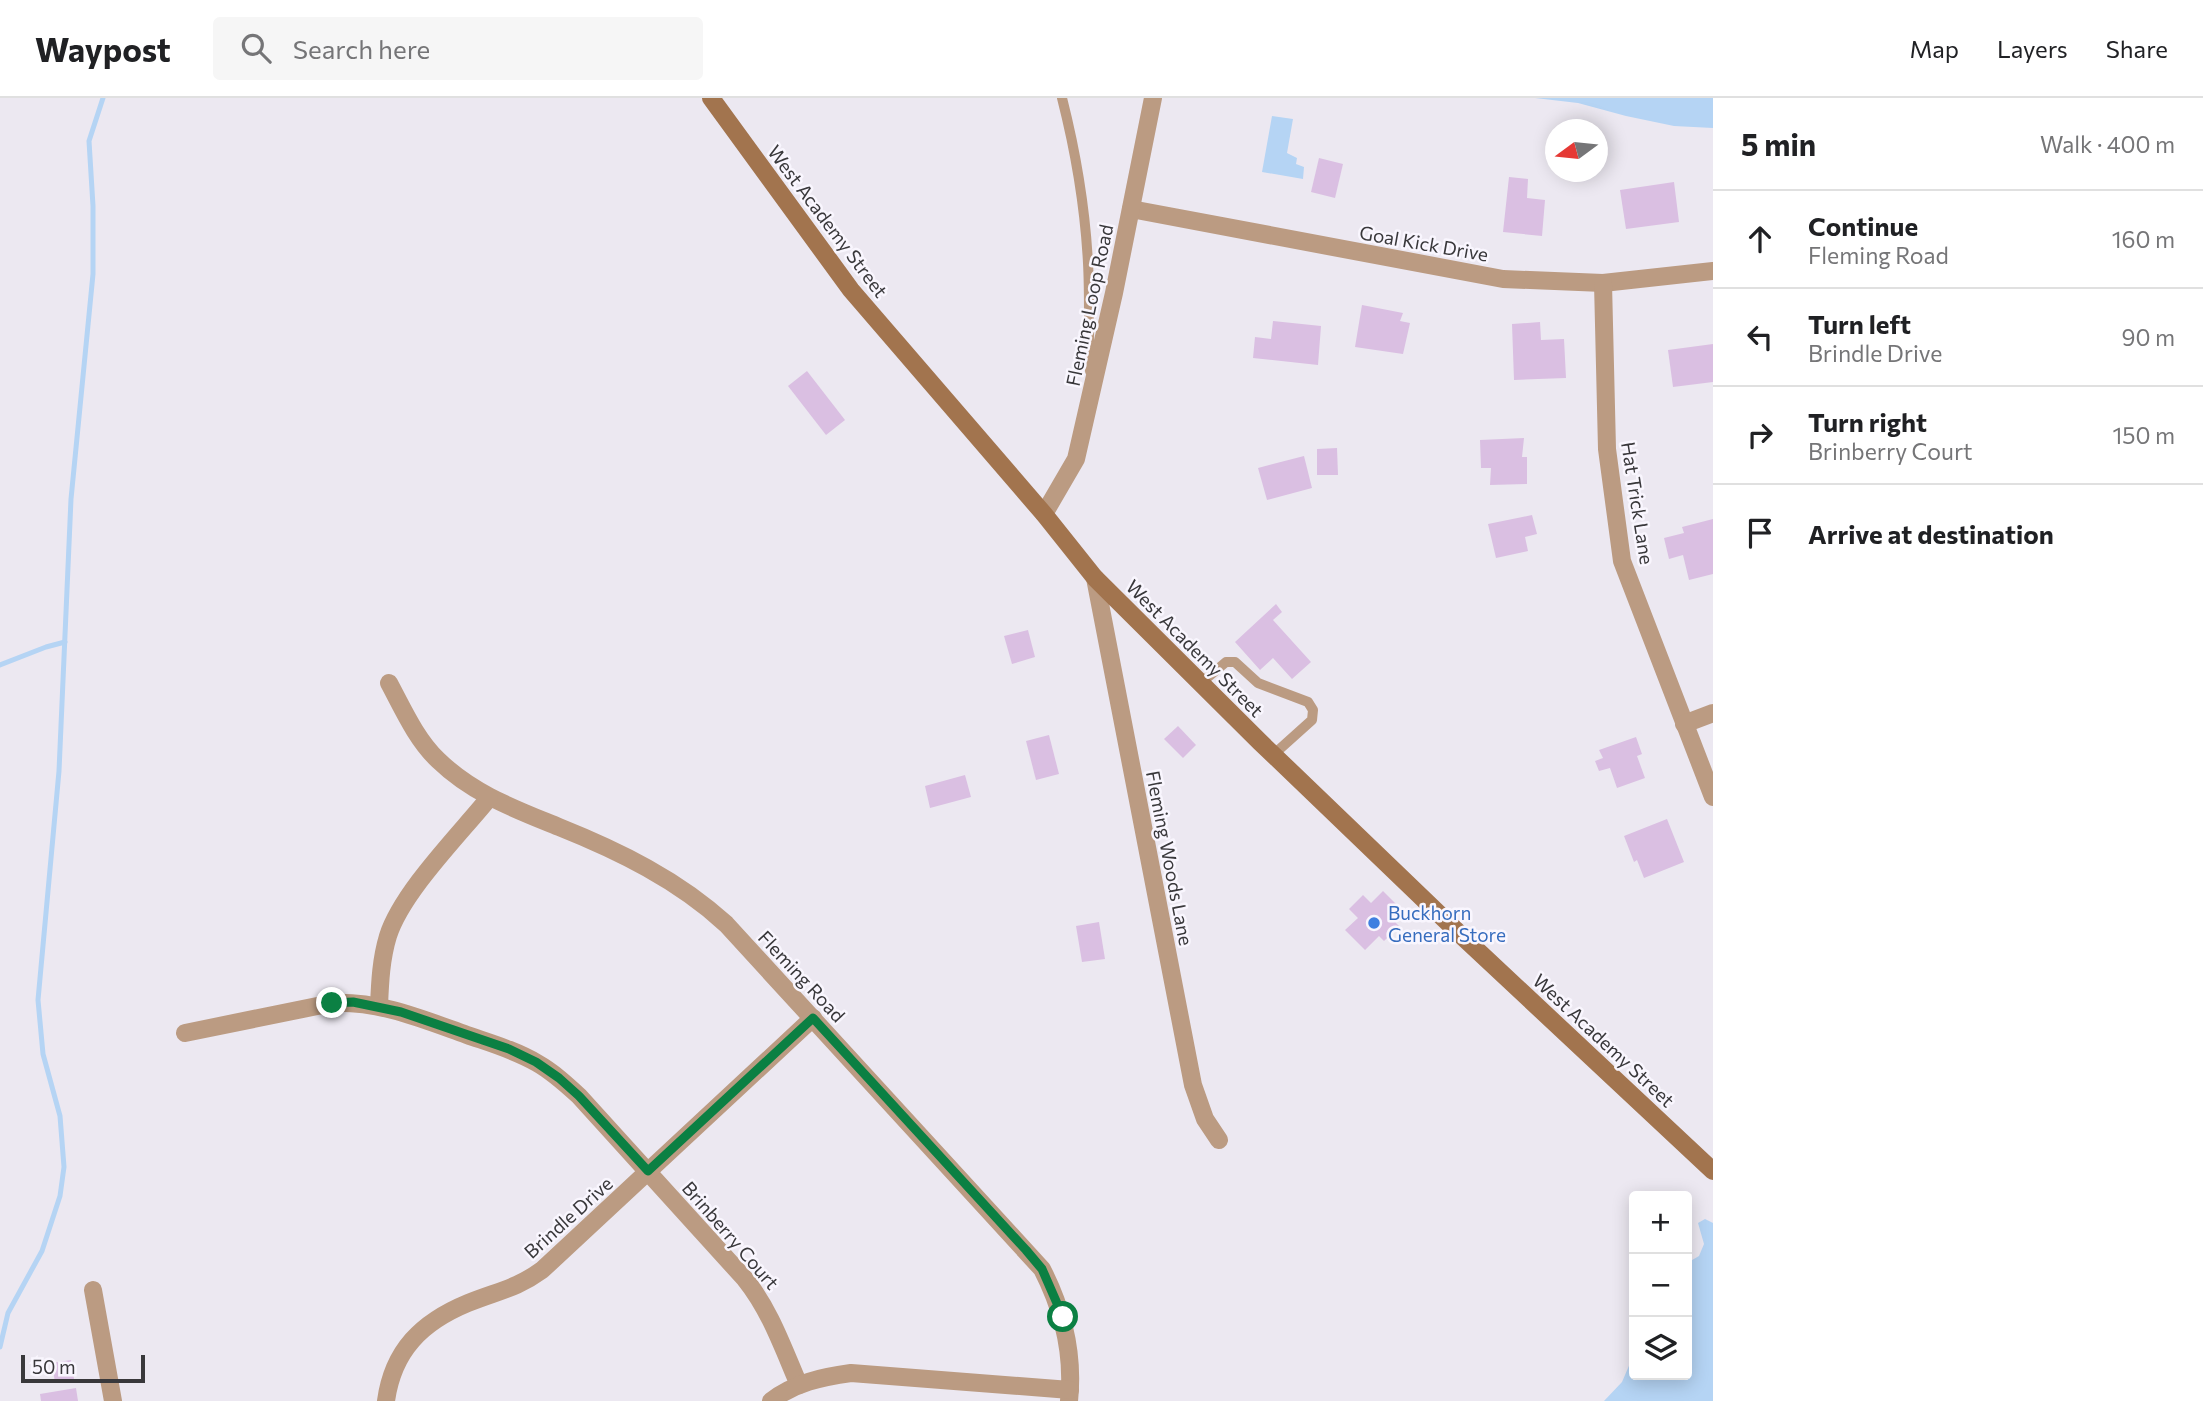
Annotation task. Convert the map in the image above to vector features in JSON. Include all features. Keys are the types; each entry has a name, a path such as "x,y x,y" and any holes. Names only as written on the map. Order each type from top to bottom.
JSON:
{"main road":[{"name":"West Academy Street","path":"711,98 851,290 1044,514 1095,578 1273,755 1713,1171"}],"street":[{"name":"Fleming Loop Road","path":"1044,514 1076,459 1153,98"},
{"name":"Goal Kick Drive","path":"1131,209 1503,279 1603,283 1713,271"},
{"name":"Hat Trick Lane","path":"1603,283 1607,449 1622,561 1713,797"},
{"name":"Fleming Woods Lane","path":"1095,578 1193,1085 1205,1119 1219,1140"},
{"name":"Fleming Road","path":"389,683 405,713 436,759 461,780 489,798 611,849 686,891 726,924 1042,1269 1063,1317 1069,1347 1070,1396"},
{"path":"1684,724 1713,713"},
{"path":"379,1006 382,963 388,935 399,911 489,798"},
{"name":"Brinberry Court","path":"185,1033 332,1003 353,1002 379,1006 509,1049 536,1062 579,1096 759,1296 799,1385"},
{"name":"Brindle Drive","path":"386,1401 388,1384 396,1361 408,1343 428,1324 469,1303 524,1283 542,1270 813,1018"},
{"path":"93,1290 113,1401"},
{"path":"771,1401 799,1385 824,1377 851,1373 874,1373 1070,1396"}],"lane":[{"path":"1062,98 1076,152 1083,202 1092,394"},
{"path":"1200,683 1226,662 1235,662 1258,683 1308,702 1313,710 1312,720 1273,755"}],"water":[{"path":"1535,98 1713,98 1713,128 1674,126 1578,103"},
{"path":"1272,116 1293,119 1287,153 1297,158 1296,164 1304,167 1303,179 1262,172"},
{"path":"1705,1219 1713,1223 1713,1401 1604,1401 1622,1382 1629,1366 1629,1380 1692,1380 1692,1260 1699,1256 1704,1244 1698,1223"}],"building":[{"path":"1319,158 1343,164 1335,198 1311,192"},
{"path":"1509,177 1528,179 1527,198 1545,200 1542,236 1503,232"},
{"path":"1674,182 1679,222 1626,229 1620,190"},
{"path":"1362,305 1403,313 1400,321 1410,323 1403,354 1355,347"},
{"path":"1273,321 1321,326 1318,365 1253,358 1255,337 1271,339"},
{"path":"1540,322 1541,340 1564,339 1566,378 1514,380 1512,324"},
{"path":"1713,344 1713,382 1673,387 1668,350"},
{"path":"807,371 845,420 826,435 788,386"},
{"path":"1524,438 1522,457 1527,457 1527,484 1490,485 1491,468 1481,468 1480,440"},
{"path":"1337,448 1338,475 1317,475 1317,449"},
{"path":"1304,456 1312,488 1267,500 1258,468"},
{"path":"1532,515 1537,534 1525,537 1528,551 1496,558 1488,524"},
{"path":"1713,519 1713,574 1689,580 1683,555 1669,559 1664,538 1684,533 1682,527"},
{"path":"1276,604 1282,612 1273,620 1311,662 1292,679 1273,658 1260,670 1235,642"},
{"path":"1028,630 1035,657 1012,664 1004,636"},
{"path":"1178,726 1196,745 1183,758 1164,739"},
{"path":"1049,735 1059,774 1036,780 1026,741"},
{"path":"1636,737 1642,754 1637,756 1645,778 1617,788 1610,768 1599,771 1595,761 1603,758 1599,750"},
{"path":"965,775 971,797 930,808 925,786"},
{"path":"1667,819 1684,862 1644,878 1637,860 1634,862 1624,836"},
{"name":"Buckhorn General Store","path":"1383,891 1402,910 1392,919 1399,926 1384,941 1379,936 1365,950 1345,930 1358,918 1349,909 1363,895 1371,903"},
{"path":"1099,922 1105,959 1082,962 1076,926"},
{"path":"71,1360 74,1379 55,1383 52,1363"},
{"path":"76,1388 78,1401 41,1401 40,1394"}],"waterway":[{"path":"0,1347 8,1313 42,1251 60,1196 64,1167 60,1116 43,1054 38,1000 59,771 71,499 93,274 89,141 103,98"},
{"path":"0,665 65,642"}],"place":[{"name":"Buckhorn General Store","path":"1374,923"}],"route":[{"path":"332,1003 353,1002 401,1012 509,1049 536,1062 579,1096 648,1171 813,1018 1042,1269 1063,1317"}]}
